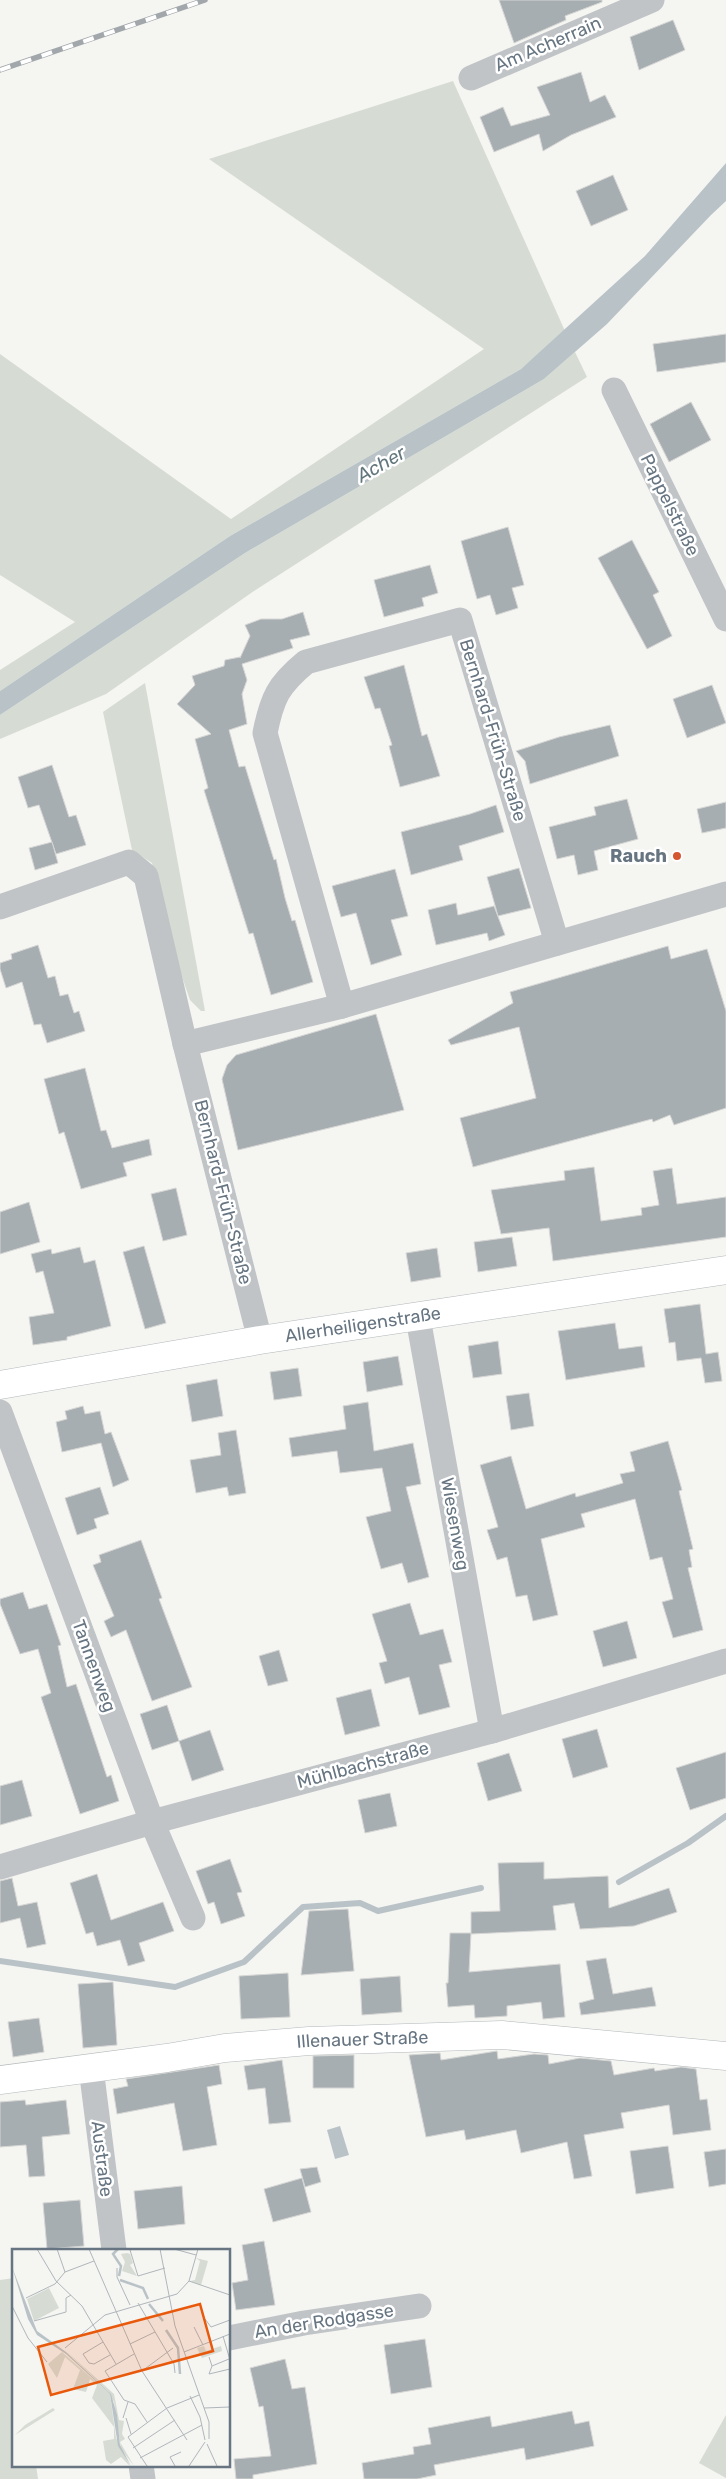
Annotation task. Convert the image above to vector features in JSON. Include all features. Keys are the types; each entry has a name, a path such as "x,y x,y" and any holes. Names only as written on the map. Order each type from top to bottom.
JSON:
{"street":[{"name":"Am Acherrain","path":"471,78 652,0"},
{"name":"Pappelstraße","path":"614,390 726,619"},
{"name":"Bernhard-Früh-Straße","path":"342,1006 265,732 271,704 286,678 306,662 460,620 557,944"},
{"name":"Bernhard-Früh-Straße","path":"0,907 130,862 146,876 185,1044 260,1340"},
{"path":"185,1044 342,1006 726,894"},
{"name":"Allerheiligenstraße","path":"0,1386 260,1340 418,1318 726,1270"},
{"name":"Wiesenweg","path":"418,1318 492,1731"},
{"name":"Tannenweg","path":"0,1412 152,1822 192,1918"},
{"name":"Mühlbachstraße","path":"0,1866 152,1822 492,1731 726,1661"},
{"name":"Illenauer Straße","path":"0,2080 225,2048 309,2041 502,2035 726,2056"},
{"name":"Austraße","path":"91,2068 114,2249"},
{"name":"An der Rodgasse","path":"230,2338 304,2323 419,2306"},
{"path":"141,2466 143,2479"}],"shaded area":[{"path":"453,81 565,331 521,369 230,536 0,691 0,670 75,622 0,575 0,354 231,519 484,349 209,159"},
{"path":"575,352 587,377 254,591 106,694 0,739 0,715 245,553 544,379"},
{"path":"145,683 205,1011 201,1011 190,1000 180,971 173,965 152,863 132,850 103,712"},
{"path":"12,2278 12,2466 36,2466 38,2479 0,2479 0,2280"},
{"path":"726,2415 726,2478 699,2463"}],"water":[{"name":"Acher","path":"726,163 726,201 607,324 544,379 245,553 0,715 0,691 230,536 521,369 645,256"},
{"path":"340,2126 349,2155 335,2159 327,2130"}],"building":[{"path":"499,0 602,0 602,2 565,16 566,20 514,43"},
{"path":"673,20 685,50 639,70 630,37"},
{"path":"581,72 590,102 605,95 616,117 571,135 543,151 539,134 494,152 480,117 503,107 511,126 550,115 537,87"},
{"path":"613,175 628,210 591,226 576,191"},
{"path":"726,334 726,362 657,372 653,344"},
{"path":"691,402 711,440 669,462 650,424"},
{"path":"508,527 524,585 512,588 518,608 496,615 490,595 477,599 461,541"},
{"path":"632,540 659,592 653,595 672,636 647,649 598,558"},
{"path":"430,565 438,593 422,598 424,606 384,617 374,580"},
{"path":"303,612 310,635 290,640 293,648 242,664 247,680 242,694 247,724 229,730 239,767 245,766 274,860 276,859 285,898 292,921 295,920 313,982 271,995 253,933 249,934 204,790 208,788 195,739 211,734 177,704 195,685 192,676 224,666 225,660 240,658 250,636 245,625 261,619 282,619"},
{"path":"404,665 422,736 427,734 440,776 400,787 389,746 392,745 380,708 375,709 364,677"},
{"path":"712,685 726,723 687,738 673,699"},
{"path":"610,725 619,756 530,784 525,761 516,751 559,737"},
{"path":"52,765 69,817 76,815 86,845 56,854 39,805 28,808 18,777"},
{"path":"627,799 638,839 594,851 598,870 578,875 574,855 557,859 549,827 596,815 594,807"},
{"path":"726,802 726,828 702,833 697,809"},
{"path":"496,805 504,832 459,846 463,860 411,875 401,832 470,814"},
{"path":"52,842 58,863 35,870 29,848"},
{"path":"519,868 531,908 498,916 487,877"},
{"path":"395,869 408,916 391,920 402,955 371,965 356,913 341,917 332,886"},
{"path":"456,903 458,915 494,906 505,935 489,941 487,933 436,945 428,910"},
{"path":"38,945 48,978 55,976 60,996 68,994 74,1013 79,1011 85,1031 47,1043 41,1024 34,1025 22,982 6,988 0,969 0,963 12,959 11,954"},
{"path":"668,946 671,959 707,949 726,1011 726,1108 674,1125 670,1115 653,1122 652,1119 473,1167 460,1118 536,1098 519,1027 451,1045 448,1040 513,1003 510,992"},
{"path":"376,1014 404,1110 238,1150 222,1079 227,1065 236,1055"},
{"path":"85,1068 101,1131 106,1130 112,1148 149,1139 152,1155 123,1163 127,1176 81,1189 64,1132 59,1134 44,1079"},
{"path":"594,1167 601,1221 642,1215 641,1208 659,1205 653,1171 672,1168 677,1204 726,1197 726,1237 553,1261 549,1228 501,1234 491,1190 565,1180 564,1171"},
{"path":"176,1188 187,1235 163,1241 151,1194"},
{"path":"29,1202 40,1242 0,1254 0,1212"},
{"path":"512,1237 517,1266 478,1272 474,1242"},
{"path":"144,1246 166,1323 145,1329 123,1252"},
{"path":"80,1247 84,1263 95,1260 111,1326 67,1337 67,1340 33,1345 29,1317 54,1313 43,1271 36,1273 31,1254 51,1249 52,1254"},
{"path":"437,1248 441,1277 411,1282 406,1253"},
{"path":"700,1304 706,1354 718,1352 722,1381 705,1383 701,1358 677,1361 675,1342 669,1343 664,1309"},
{"path":"615,1323 619,1349 642,1346 645,1367 566,1380 558,1331"},
{"path":"498,1341 502,1374 473,1378 468,1346"},
{"path":"398,1356 403,1385 367,1392 363,1362"},
{"path":"298,1368 302,1396 274,1400 270,1372"},
{"path":"217,1379 223,1416 192,1422 186,1385"},
{"path":"529,1393 534,1426 511,1430 506,1396"},
{"path":"368,1402 374,1451 413,1443 421,1484 406,1487 429,1577 408,1583 402,1563 381,1569 366,1517 391,1511 382,1468 340,1473 337,1451 292,1457 289,1438 346,1429 343,1406"},
{"path":"83,1406 85,1414 100,1411 105,1434 111,1432 129,1480 113,1487 101,1443 62,1452 56,1422 67,1419 65,1411"},
{"path":"236,1430 246,1493 229,1496 227,1487 196,1493 190,1460 221,1455 218,1433"},
{"path":"668,1441 682,1490 679,1491 693,1549 689,1550 692,1567 688,1568 703,1630 673,1638 662,1602 673,1599 662,1557 650,1560 635,1499 581,1514 585,1527 541,1539 558,1615 533,1621 527,1595 516,1597 507,1557 497,1560 487,1530 498,1527 480,1465 511,1456 526,1509 575,1493 576,1497 623,1483 620,1474 635,1471 630,1452"},
{"path":"100,1487 109,1514 94,1519 97,1528 77,1535 65,1498"},
{"path":"141,1540 162,1598 159,1599 192,1687 152,1701 126,1630 111,1637 104,1621 114,1616 93,1565 101,1562 99,1555"},
{"path":"23,1592 29,1609 47,1604 61,1645 58,1646 67,1687 76,1684 107,1777 111,1775 119,1801 80,1814 41,1697 51,1693 38,1649 20,1654 0,1604 0,1599"},
{"path":"410,1603 420,1635 443,1629 452,1662 439,1665 450,1707 419,1715 409,1677 385,1684 379,1663 387,1661 372,1614"},
{"path":"627,1621 637,1658 603,1667 593,1631"},
{"path":"279,1650 288,1681 268,1686 259,1656"},
{"path":"371,1689 380,1726 345,1735 336,1698"},
{"path":"167,1705 179,1741 152,1750 140,1714"},
{"path":"597,1729 608,1767 573,1778 562,1739"},
{"path":"210,1730 224,1770 192,1781 179,1741"},
{"path":"726,1752 726,1798 690,1810 676,1768"},
{"path":"509,1753 522,1791 488,1801 477,1763"},
{"path":"22,1780 32,1816 0,1825 0,1786"},
{"path":"390,1793 397,1826 365,1833 358,1800"},
{"path":"230,1859 242,1892 237,1893 245,1916 221,1924 214,1902 208,1904 196,1871"},
{"path":"544,1862 544,1879 608,1876 609,1908 669,1888 677,1912 634,1926 580,1929 574,1903 553,1906 556,1930 471,1934 471,1912 500,1911 498,1863"},
{"path":"97,1874 111,1920 163,1902 174,1931 139,1943 145,1961 128,1966 120,1940 97,1946 93,1932 86,1934 70,1883"},
{"path":"12,1878 18,1906 37,1902 46,1944 27,1948 20,1918 0,1923 0,1881"},
{"path":"348,1909 354,1971 301,1975 309,1911"},
{"path":"450,1933 471,1933 469,1972 560,1964 565,2017 543,2019 541,2002 507,2006 507,2016 475,2018 474,2005 448,2007 446,1983 448,1983"},
{"path":"606,1958 613,1994 652,1987 656,2006 581,2015 579,2003 594,1999 586,1961"},
{"path":"288,1973 290,2017 241,2019 239,1976"},
{"path":"400,1976 402,2012 362,2015 360,1979"},
{"path":"113,1982 117,2045 83,2048 78,1984"},
{"path":"39,2018 44,2052 13,2057 8,2022"},
{"path":"497,2051 498,2059 534,2054 548,2055 549,2064 580,2058 611,2061 614,2075 654,2068 655,2071 681,2067 696,2069 700,2100 707,2099 711,2130 673,2135 669,2105 621,2113 624,2128 584,2135 592,2176 574,2179 567,2142 521,2153 516,2130 466,2140 464,2130 426,2137 409,2055 440,2053 441,2060"},
{"path":"354,2055 354,2088 313,2088 313,2056"},
{"path":"282,2060 291,2122 269,2124 265,2088 248,2090 244,2066"},
{"path":"219,2065 222,2084 207,2087 217,2145 183,2151 174,2103 117,2114 113,2089 128,2086 126,2079"},
{"path":"25,2100 26,2105 66,2100 70,2134 42,2137 45,2176 29,2177 26,2145 0,2147 0,2102"},
{"path":"668,2146 674,2188 636,2194 630,2151"},
{"path":"726,2149 726,2184 709,2187 704,2152"},
{"path":"317,2167 321,2182 305,2187 300,2169"},
{"path":"302,2178 311,2212 273,2222 264,2189"},
{"path":"182,2186 185,2224 138,2229 134,2191"},
{"path":"80,2200 84,2246 47,2249 43,2203"},
{"path":"264,2241 275,2305 236,2310 232,2283 248,2280 242,2245"},
{"path":"425,2339 432,2387 391,2394 384,2345"},
{"path":"285,2359 292,2389 305,2387 317,2464 253,2475 253,2479 236,2479 234,2459 271,2456 263,2406 259,2407 250,2368"},
{"path":"572,2411 575,2424 589,2421 594,2446 526,2460 524,2448 434,2465 436,2475 417,2479 364,2479 362,2463 414,2454 413,2447 431,2444 428,2428 490,2416 492,2427"}],"waterway":[{"path":"619,1882 688,1843 726,1816"},
{"path":"0,1961 175,1987 244,1962 303,1907 360,1903 378,1911 481,1888"}],"railway":[{"path":"0,70 205,0"}],"place":[{"name":"Rauch","path":"677,856"}]}
